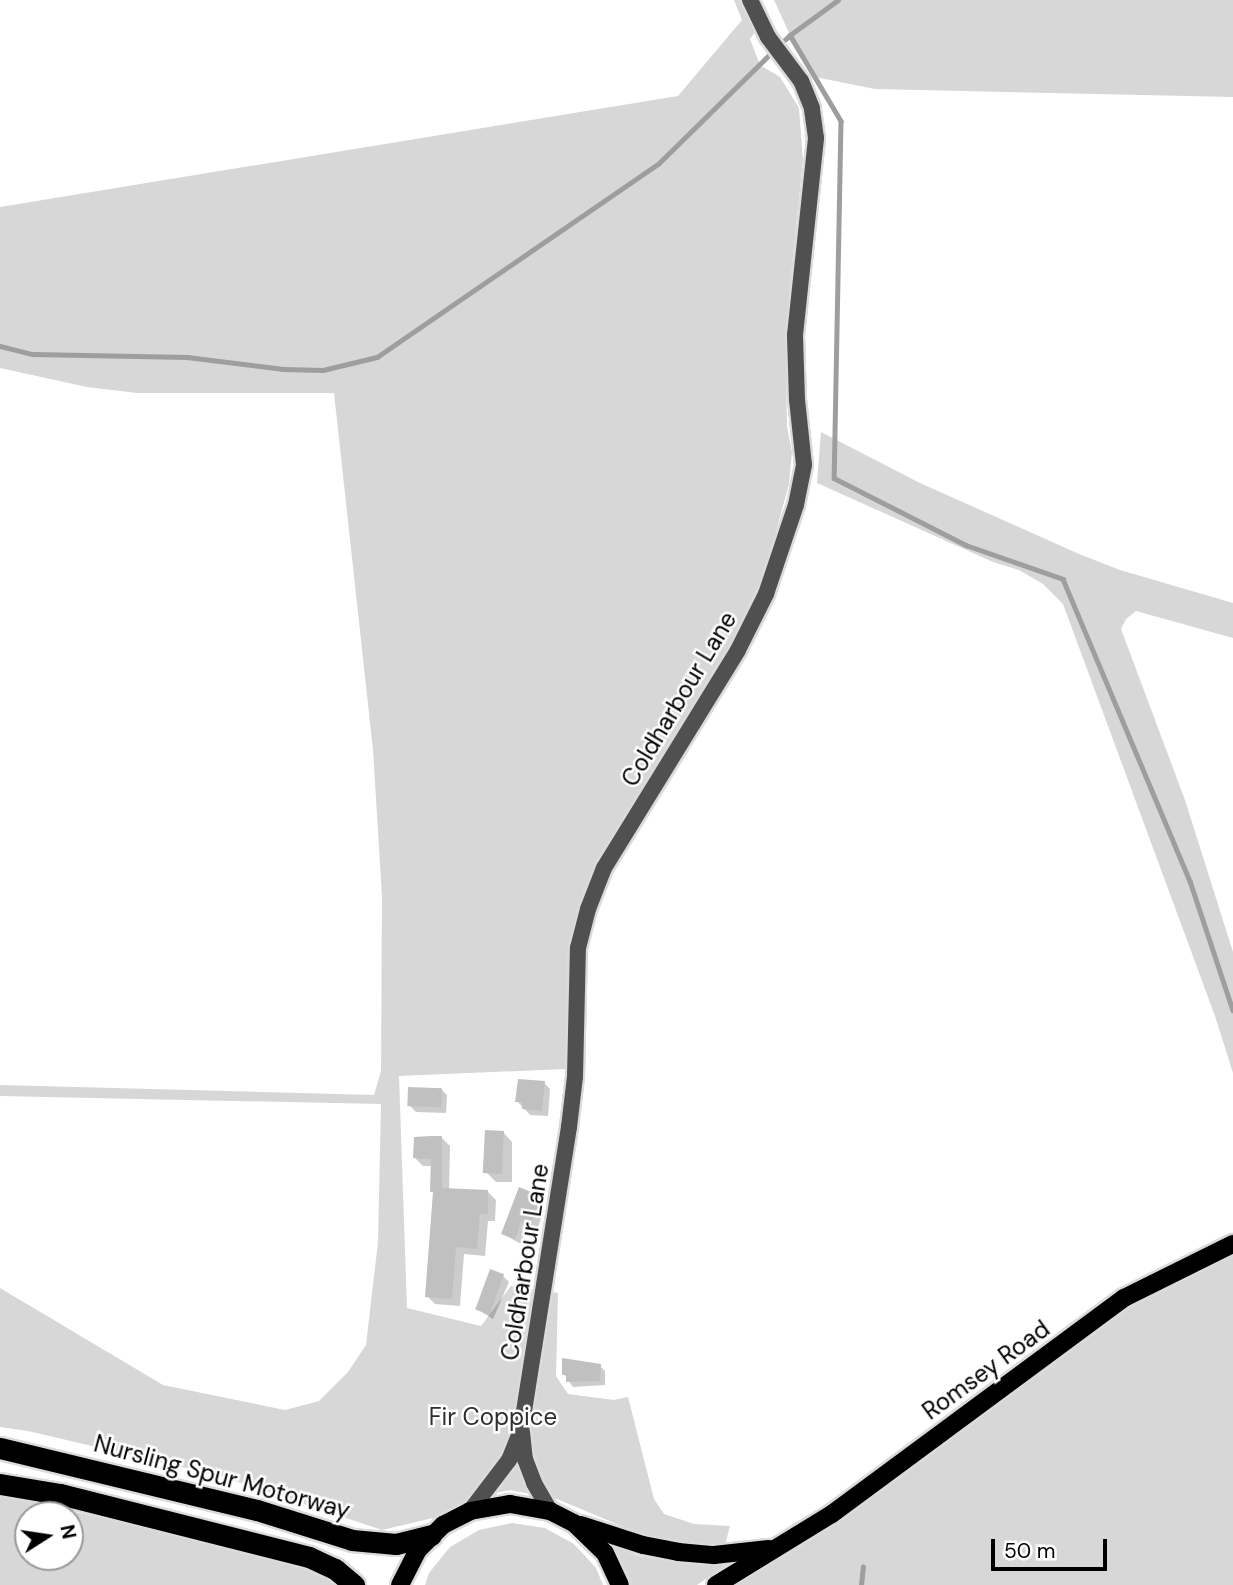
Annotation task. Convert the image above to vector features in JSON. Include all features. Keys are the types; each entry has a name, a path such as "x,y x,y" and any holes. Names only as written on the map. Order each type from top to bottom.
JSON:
{"highway":[{"name":"Nursling Spur Motorway","path":"0,1448 257,1510 370,1544 396,1544 431,1535"},
{"path":"0,1484 60,1494 309,1557 335,1569 354,1585"}],"main road":[{"name":"Romsey Road","path":"716,1585 832,1514 1124,1298 1233,1244"},
{"path":"400,1585 417,1551 431,1535 470,1511 510,1504 550,1511 574,1523 605,1553 620,1585"},
{"name":"Romsey Road","path":"574,1523 678,1552 715,1555 776,1549"}],"street":[{"name":"Coldharbour Lane","path":"470,1511 509,1460 521,1430 569,1127 575,1077 578,948 588,909 604,868 738,650 766,594 796,505 804,464 797,400 795,335 816,138 812,108 801,81 770,40 750,0"},
{"name":"Coldharbour Lane","path":"521,1430 525,1459 534,1483 550,1511"}],"green space":[{"name":"Fir Coppice","path":"734,0 741,0 756,31 750,39 760,65 780,77 799,108 803,160 789,296 786,375 787,426 792,452 789,484 765,572 725,654 600,862 578,910 566,1069 399,1076 407,1308 481,1326 511,1286 558,1293 556,1376 568,1394 614,1400 628,1397 654,1499 664,1514 694,1524 730,1526 725,1545 681,1544 650,1538 557,1499 510,1490 471,1498 437,1517 382,1530 220,1476 28,1431 0,1427 0,1288 163,1385 285,1410 319,1401 348,1372 366,1345 378,1242 381,1104 0,1096 0,1085 374,1095 381,1071 382,896 373,750 334,393 137,393 87,387 0,368 0,207 678,96 742,20"},
{"path":"774,0 1233,0 1233,97 875,89 815,77 790,35"},
{"path":"821,432 920,483 1079,554 1120,570 1233,603 1233,638 1136,611 1126,619 1121,629 1185,800 1233,952 1233,1073 1215,1016 1063,604 1043,584 1019,570 993,562 817,483"},
{"path":"1233,1255 1233,1585 736,1585 1128,1306"},
{"path":"0,1495 26,1501 14,1501 14,1571 84,1571 84,1514 260,1554 327,1576 336,1585 0,1585"},
{"path":"512,1523 545,1528 574,1544 596,1568 603,1585 425,1585 429,1573 450,1547 479,1530"},
{"path":"609,1544 638,1556 683,1563 727,1564 697,1585 628,1585"}],"building":[{"path":"518,1079 545,1081 542,1111 522,1109 522,1102 515,1102"},
{"path":"408,1087 442,1088 441,1107 407,1106"},
{"path":"485,1130 504,1131 502,1174 483,1173"},
{"path":"442,1136 442,1188 488,1190 488,1214 480,1214 477,1249 456,1247 452,1299 425,1297 433,1192 430,1192 431,1159 413,1158 414,1137"},
{"path":"519,1187 531,1192 528,1199 539,1203 530,1226 521,1222 515,1239 501,1234"},
{"path":"490,1269 504,1274 489,1315 475,1309"},
{"path":"562,1358 601,1364 600,1381 566,1382 566,1375 562,1375"}],"waterway":[{"path":"790,35 838,0"},
{"path":"779,45 790,35 841,121 834,478 966,545 1063,579 1190,881 1233,1010"},
{"path":"0,346 33,354 187,357 283,369 323,370 377,357 659,163 773,51"},
{"path":"861,1585 863,1567"}]}
